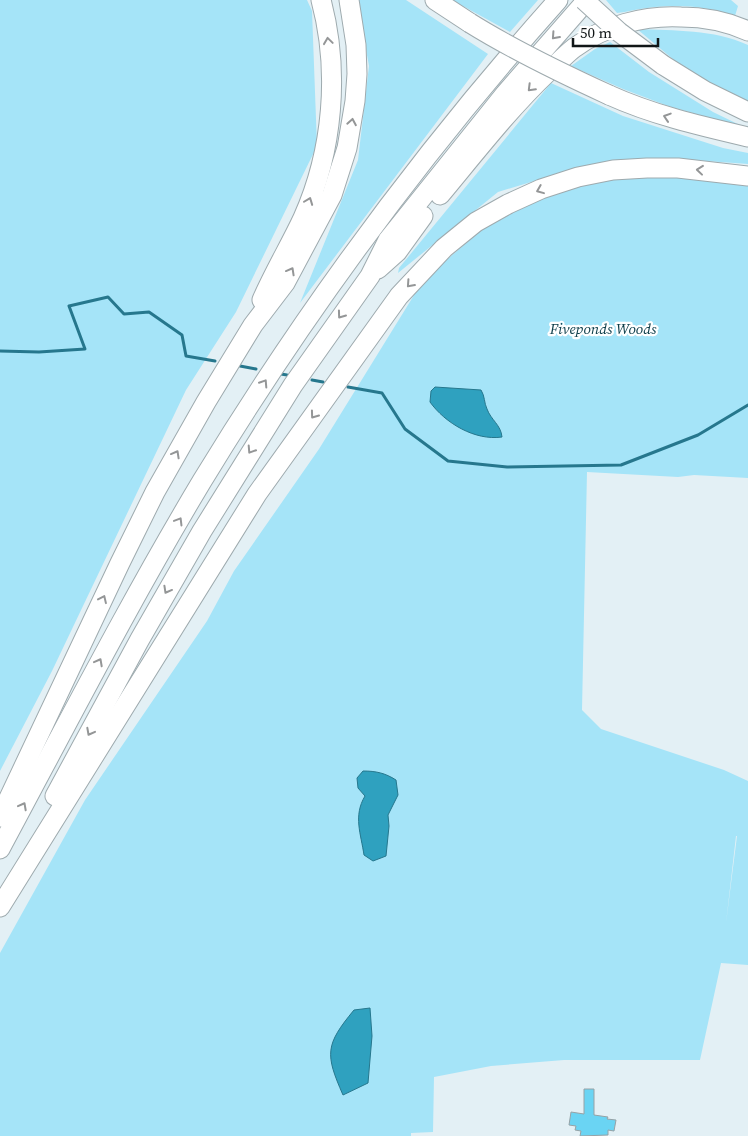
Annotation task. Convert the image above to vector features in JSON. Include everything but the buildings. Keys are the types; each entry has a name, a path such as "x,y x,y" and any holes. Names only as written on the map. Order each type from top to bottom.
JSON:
{"highway":[{"path":"253,325 270,281 303,216 314,188 321,161 330,112 331,76 321,0"},
{"path":"0,817 136,529 177,453 253,325 285,283 332,194 347,148 355,102 357,74 356,45 350,0"},
{"path":"435,0 505,45 609,95 678,120 748,137"},
{"path":"0,849 76,704 154,564 228,440 280,359 359,245 409,179 457,118 558,0"},
{"path":"0,898 144,631 202,530 293,385 370,276 388,240 505,94 586,0 619,32 663,65 705,91 748,112"},
{"path":"370,276 397,252 424,213 528,91 573,48 616,26 642,19 665,16 695,17 748,31"},
{"path":"0,907 257,494 399,296 444,248 476,222 508,204 541,189 578,176 613,170 678,168 748,176"}],"green space":[{"path":"0,0 307,0 312,11 317,146 236,312 186,390 52,671 0,771"},
{"path":"357,0 406,0 488,54 300,303 358,160 369,66"},
{"path":"452,0 538,0 510,32"},
{"path":"606,0 731,0 738,6 735,16 703,8 681,6 647,8 617,13"},
{"path":"637,29 708,33 748,45 748,103 739,100 680,65"},
{"path":"610,42 649,72 713,112 748,129 668,106 571,66 595,49"},
{"path":"551,83 623,116 723,148 748,153 748,164 679,159 587,165 498,192 398,273 399,268"},
{"name":"Fiveponds Woods","path":"684,174 748,182 748,478 694,475 678,477 587,472 582,710 601,729 724,770 748,781 748,965 721,963 700,1060 564,1060 491,1066 434,1077 433,1132 411,1133 411,1136 0,1136 0,953 85,800 207,621 234,571 319,449 424,279 484,228 548,194 605,177","holes":["736,836 737,836 726,923"]}],"shaded area":[{"path":"435,387 481,390 487,409 500,429 502,437 481,436 452,423 436,410 430,402 431,391"},
{"path":"363,771 380,773 396,780 398,795 388,815 389,826 386,856 373,861 364,855 359,825 359,811 365,796 358,788 357,778"},
{"path":"370,1008 372,1036 368,1083 343,1095 331,1059 333,1041 344,1022 354,1010"}],"waterway":[{"path":"0,351 39,352 85,349 69,306 108,297 124,314 149,312 182,335 186,356 215,361"},
{"path":"240,366 256,369"},
{"path":"281,374 287,375"},
{"path":"312,380 323,382"},
{"path":"348,387 382,393 405,429 448,461 507,467 621,465 698,435 748,405"}]}
